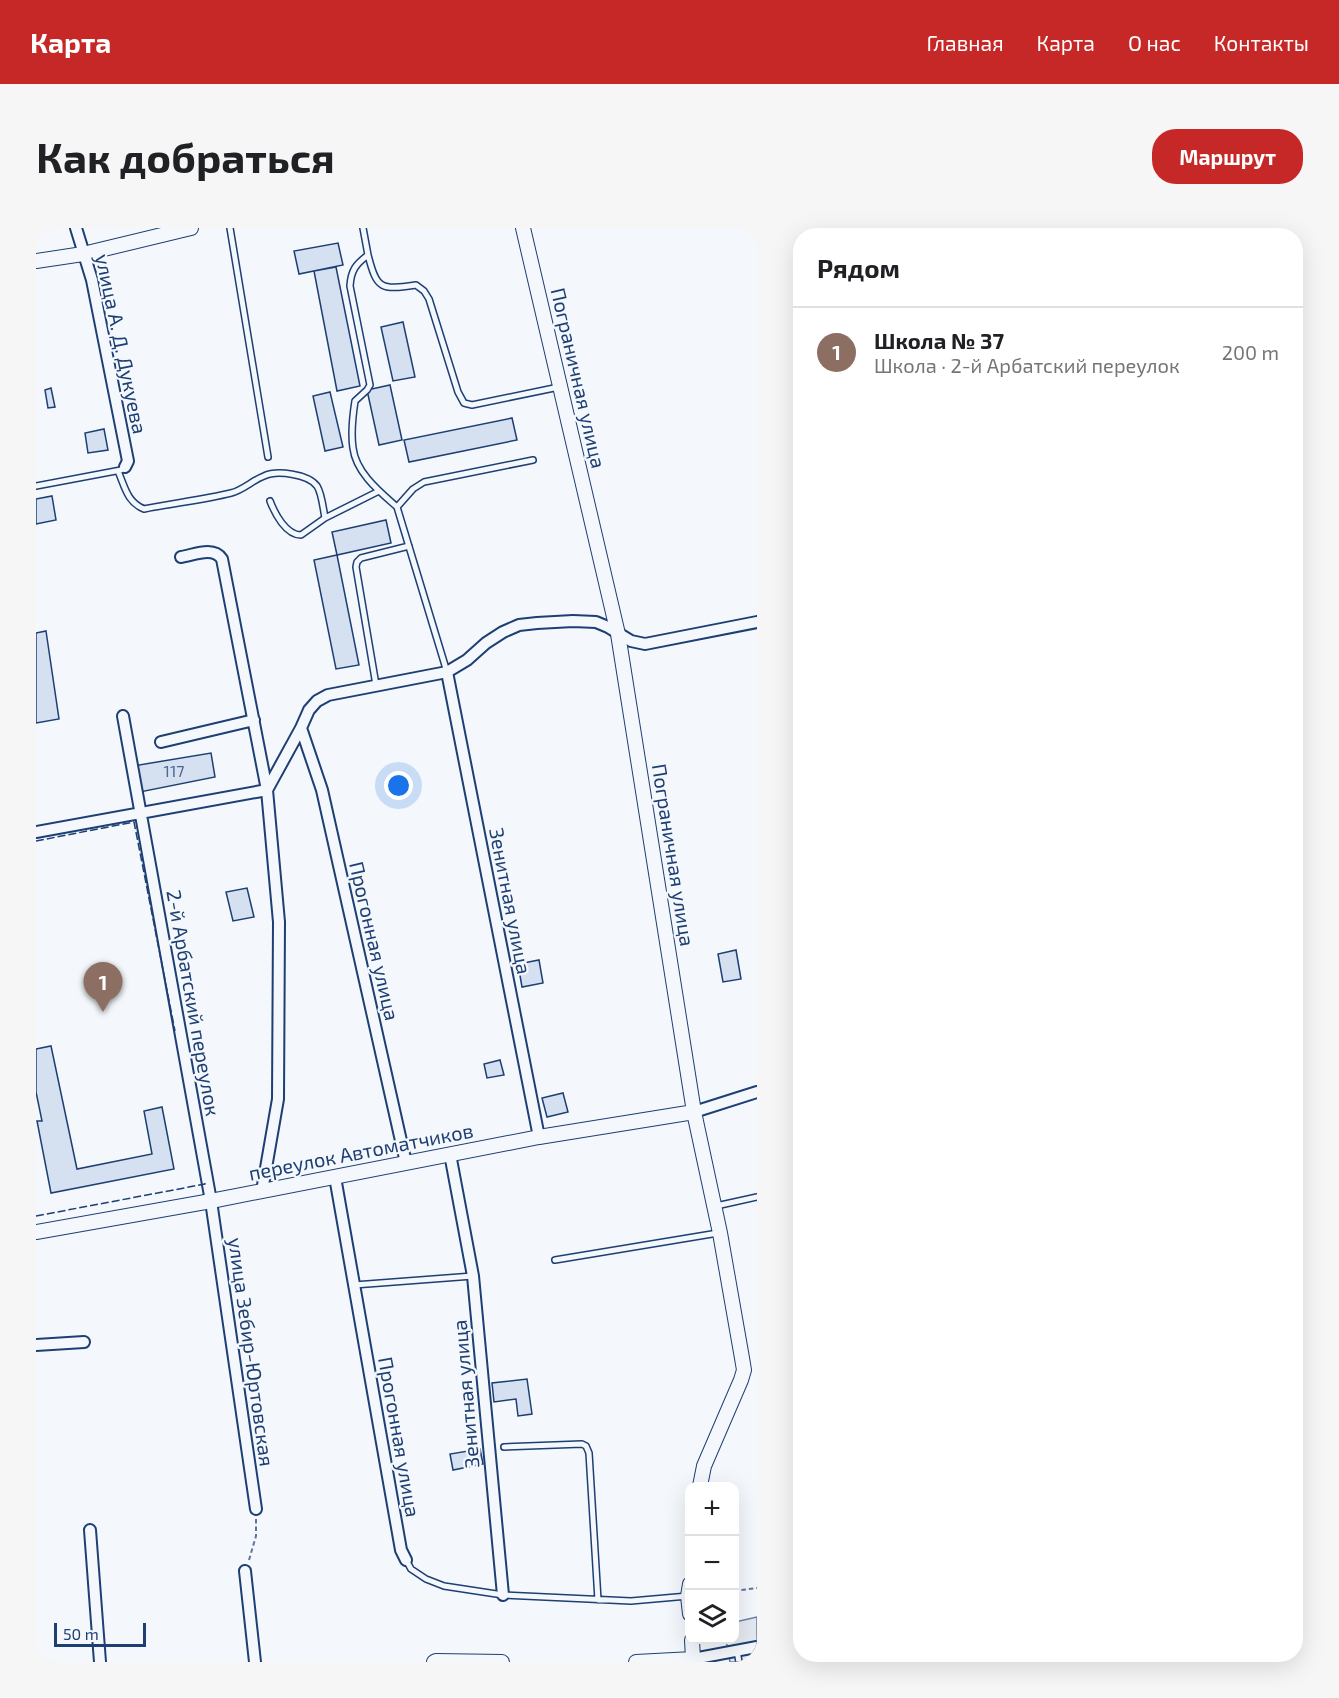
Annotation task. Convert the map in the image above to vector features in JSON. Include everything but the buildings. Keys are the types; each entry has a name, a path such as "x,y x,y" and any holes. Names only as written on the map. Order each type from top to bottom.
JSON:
{"street":[{"name":"улица А. Д. Дукуева","path":"76,228 95,291 128,460 122,469"},
{"path":"36,261 83,254 191,228"},
{"name":"Пограничная улица","path":"523,228 618,634 694,1112 720,1233 744,1370 704,1466 701,1482"},
{"path":"181,557 212,551 218,553 222,559 267,790 279,922 278,1100 262,1191"},
{"path":"267,790 309,710 317,701 328,694 447,672 467,660 486,643 519,625 537,622 596,622 631,641 645,644 757,622"},
{"name":"Зенитная улица","path":"447,672 539,1137"},
{"name":"2-й Арбатский переулок","path":"123,716 211,1201"},
{"path":"161,742 254,720"},
{"name":"Прогонная улица","path":"301,728 322,790 406,1163"},
{"path":"36,832 267,790"},
{"path":"694,1112 757,1092"},
{"name":"переулок Автоматчиков","path":"36,1232 211,1201 539,1137 694,1112"},
{"name":"Зенитная улица","path":"450,1154 473,1276 503,1595"},
{"name":"Прогонная улица","path":"335,1177 401,1550 406,1560"},
{"name":"улица Зебир-Юртовская","path":"211,1201 256,1509"},
{"path":"36,1345 84,1342"},
{"path":"90,1530 100,1662"},
{"path":"245,1571 255,1662"},
{"path":"692,1644 693,1659"},
{"path":"636,1662 738,1656 757,1647"},
{"path":"434,1662 436,1660 502,1662"}],"lane":[{"path":"230,228 268,457"},
{"path":"363,228 373,275 381,284 390,289 416,285 429,299 458,392 464,403 472,405 560,387"},
{"path":"368,255 355,266 350,276 350,286 370,385 355,401 353,449 363,473 397,507 447,672"},
{"path":"397,507 413,489 423,482 532,460"},
{"path":"36,486 122,469 130,500 136,506 144,509 234,492 274,472 288,473 316,485 325,518"},
{"path":"270,501 274,512 292,532 301,535 325,518 379,491"},
{"path":"376,685 357,562 362,558 409,546"},
{"path":"714,1206 757,1197"},
{"path":"555,1260 720,1233"},
{"path":"354,1285 473,1276"},
{"path":"504,1447 582,1444 586,1446 589,1453 598,1600"},
{"path":"406,1560 411,1569 426,1579 444,1586 503,1595 631,1601 685,1591"}],"path":[{"path":"245,1571 256,1536 256,1509"},
{"path":"739,1590 757,1588"}],"shaded area":[{"path":"757,1617 757,1662 730,1662 727,1644 739,1644 739,1621"}],"fence":[{"path":"36,841 134,822 175,1031"},
{"path":"36,1216 205,1184 204,1181"}],"place":[{"name":"Школа № 37","path":"103,1012"}]}
